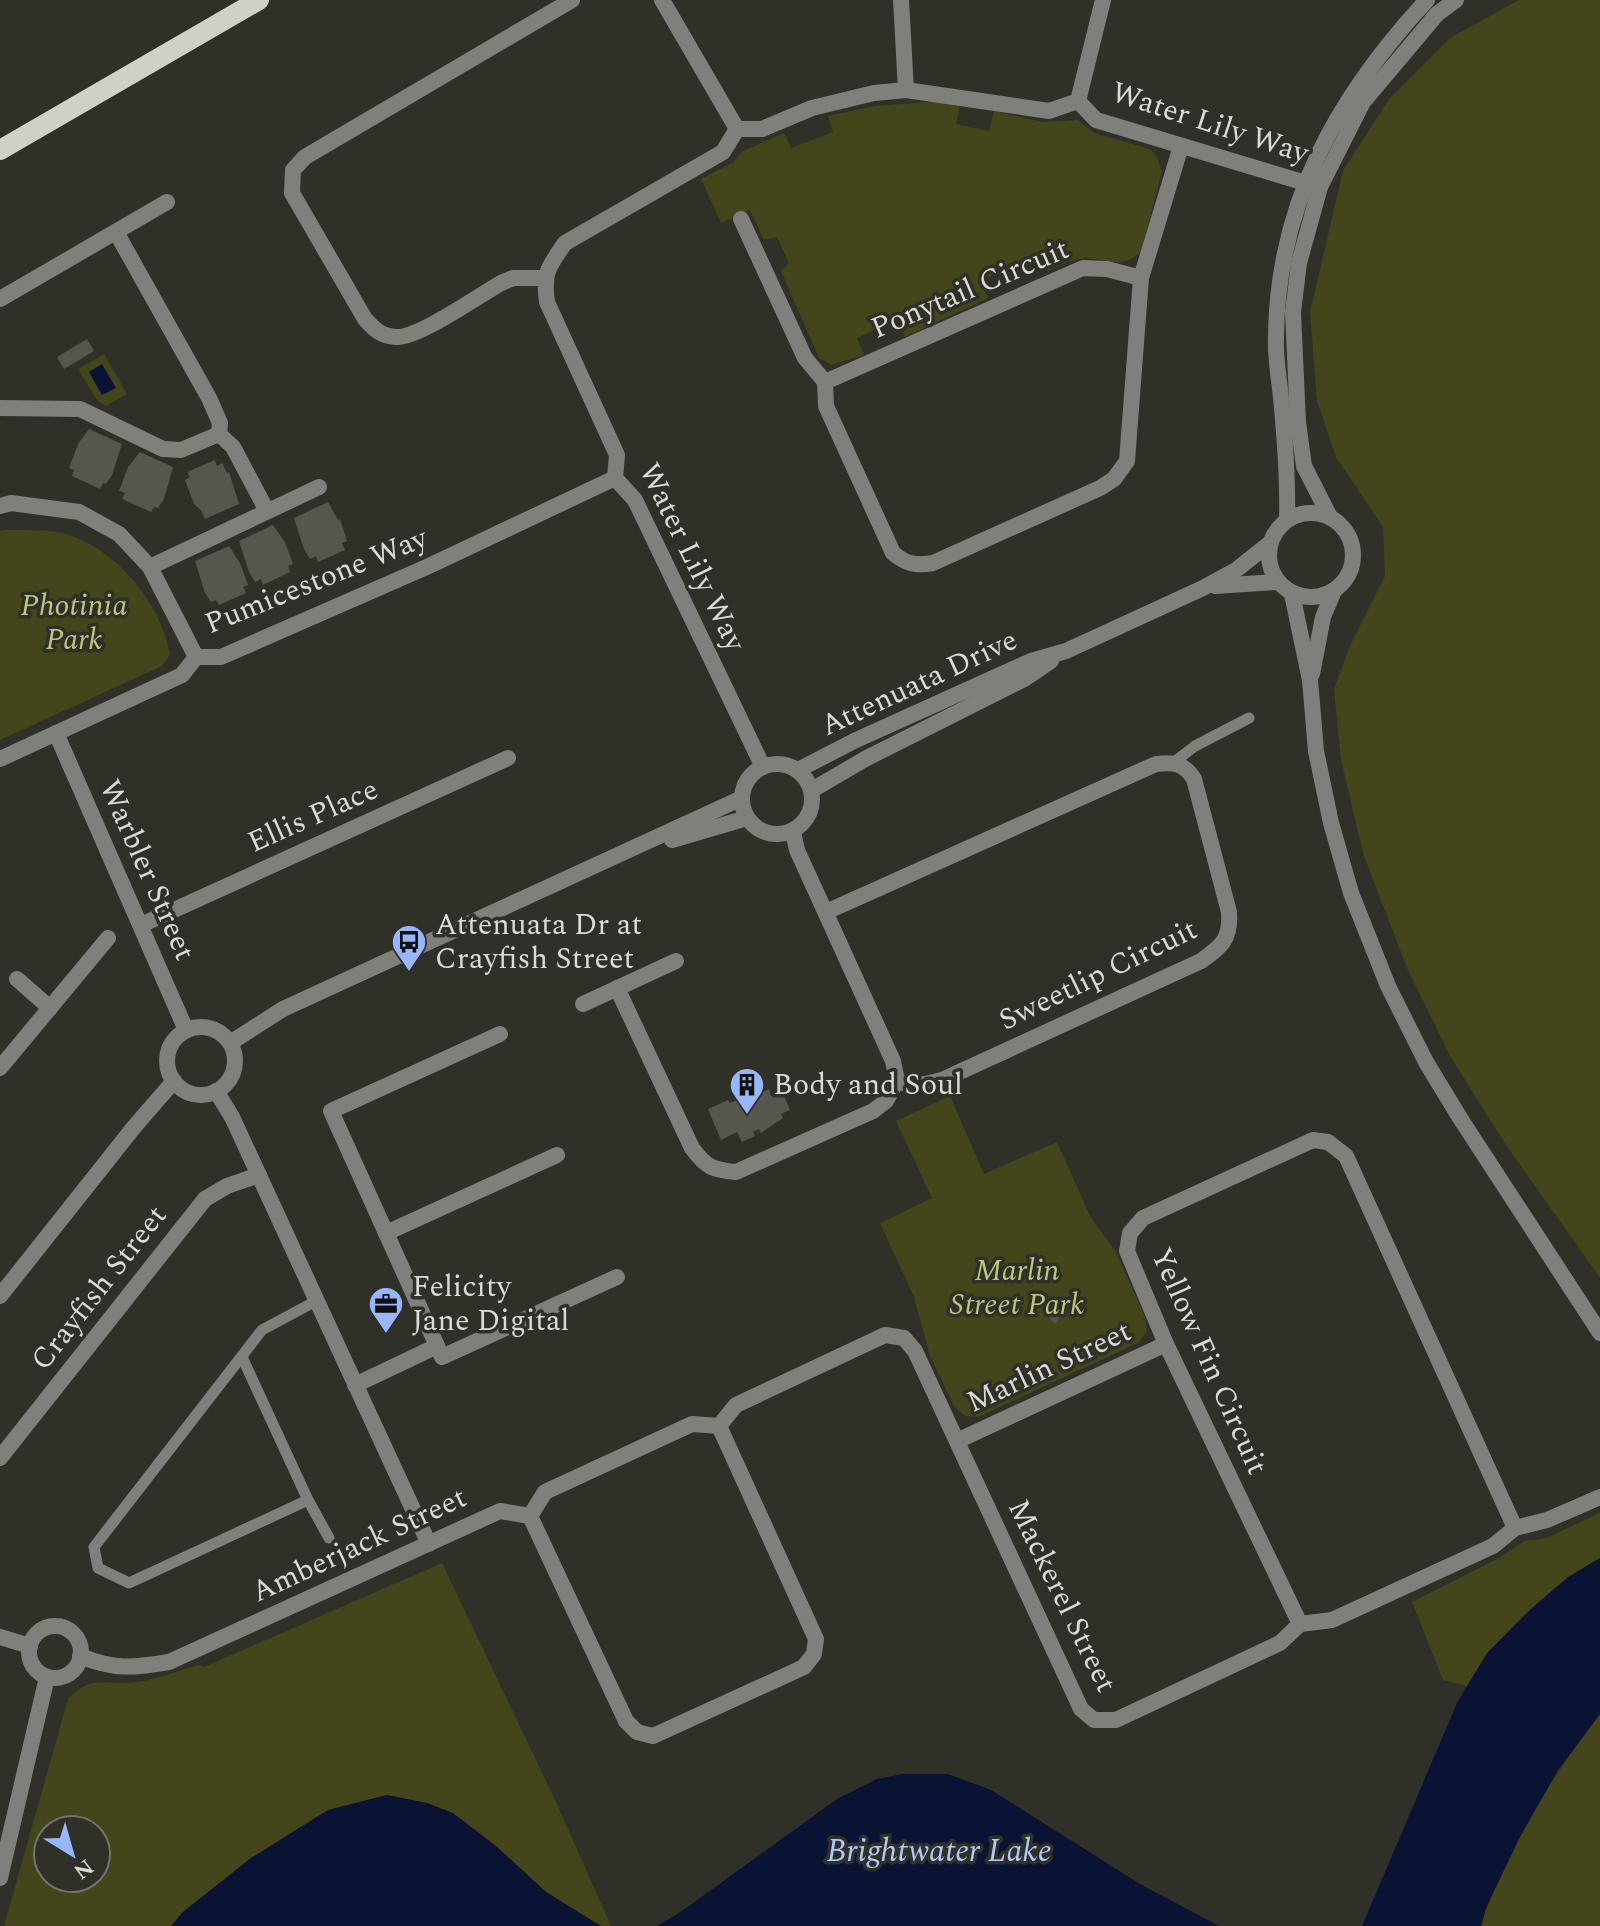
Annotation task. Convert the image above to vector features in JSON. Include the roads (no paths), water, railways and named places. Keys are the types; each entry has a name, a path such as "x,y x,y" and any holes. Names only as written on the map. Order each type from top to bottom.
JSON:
{"main road":[{"path":"0,150 259,0"}],"street":[{"path":"572,0 305,157 293,170 292,193 365,319 379,334 399,338 417,333 501,283 513,278 544,278 565,243 723,152 737,129 662,0"},
{"path":"901,0 906,90"},
{"path":"1078,101 1103,0"},
{"path":"1287,520 1288,477 1276,338 1283,249 1348,98 1396,34 1427,0"},
{"path":"1330,517 1305,513 1287,520 1270,543 1268,558 1277,582 1292,594 1314,598 1334,591 1345,582 1354,557 1347,532 1330,517 1304,466 1294,363 1293,312 1312,185 1363,102 1437,14 1456,0"},
{"name":"Water Lily Way","path":"737,129 762,129 812,108 874,93 906,90 1049,111 1078,101 1096,120 1312,185"},
{"path":"741,219 805,358 825,382 826,406 893,553 904,562 920,565 933,563 1114,479 1127,461 1141,278 1181,146"},
{"path":"0,299 167,202"},
{"path":"116,232 209,398 220,423 219,434"},
{"name":"Ponytail Circuit","path":"825,382 1083,268 1107,269 1141,278"},
{"name":"Water Lily Way","path":"544,278 548,304 617,455 615,478 635,500 763,767"},
{"path":"0,408 80,409 163,449 181,450 219,434"},
{"path":"219,434 233,447 267,511"},
{"name":"Pumicestone Way","path":"0,759 182,675 196,657 221,657 429,566 615,478"},
{"path":"150,567 319,487"},
{"path":"0,506 11,503 79,512 119,534 150,567 196,657"},
{"name":"Attenuata Drive","path":"798,770 854,741 1031,661 1066,651 1203,588 1236,570 1270,543"},
{"name":"Attenuata Drive","path":"1203,588 1277,582"},
{"path":"1310,680 1323,617 1334,591"},
{"path":"1292,594 1310,680 1316,751 1331,823 1351,893 1388,986 1426,1062 1600,1333"},
{"name":"Attenuata Drive","path":"812,790 865,759 1026,678 1066,651"},
{"name":"Warbler Street","path":"56,733 186,1030"},
{"name":"Ellis Place","path":"141,925 508,758"},
{"path":"826,912 1156,764 1174,762"},
{"name":"Sweetlip Circuit","path":"897,1081 925,1084 942,1080 1201,961 1220,947 1230,930 1229,912 1194,779 1188,769 1174,762"},
{"path":"787,765 807,779 812,790 810,815 793,832 767,834 747,818 742,798 745,785 752,774 763,767 787,765"},
{"path":"230,1043 283,1009 742,798"},
{"path":"624,854 747,818"},
{"path":"617,988 692,1148 702,1162 716,1170 736,1172 873,1111 886,1101 897,1081 893,1061 797,850 793,832"},
{"path":"0,1068 108,938"},
{"path":"583,1004 676,961"},
{"path":"17,979 50,1008"},
{"path":"196,1027 215,1030 230,1043 234,1064 225,1084 216,1091 196,1094 186,1091 174,1081 168,1067 168,1056 177,1037 186,1030 196,1027"},
{"path":"500,1034 331,1111 442,1357 617,1277"},
{"path":"0,1296 174,1081"},
{"path":"216,1091 232,1117 429,1544"},
{"name":"Yellow Fin Circuit","path":"1300,1624 1166,1344 1127,1251 1130,1233 1143,1218 1313,1140 1328,1142 1346,1156 1515,1528"},
{"path":"386,1233 557,1155"},
{"name":"Crayfish Street","path":"0,1458 205,1199 227,1186 259,1175"},
{"name":"Mackerel Street","path":"719,1426 736,1405 749,1398 885,1335 904,1338 915,1351 1081,1709 1094,1720 1116,1720 1280,1643 1300,1624 1332,1620 1493,1546 1515,1528 1547,1520 1600,1497"},
{"name":"Marlin Street","path":"957,1441 1166,1344"},
{"path":"355,1385 437,1346"},
{"path":"692,1424 719,1426 816,1639 814,1654 804,1667 653,1736 637,1732 626,1721 530,1516 545,1492 692,1424"},
{"name":"Amberjack Street","path":"80,1656 103,1665 125,1668 169,1662 500,1511 530,1516"},
{"path":"56,1626 72,1633 81,1647 78,1663 69,1674 54,1678 40,1673 31,1661 30,1646 40,1631 56,1626"},
{"path":"0,1637 30,1646"},
{"path":"0,1878 47,1677"}],"lane":[{"path":"1174,762 1195,746 1249,718"},
{"path":"308,1500 129,1583 98,1568 94,1547 262,1330 316,1301"},
{"path":"242,1357 308,1500 329,1538"}],"water":[{"path":"102,364 116,388 102,395 89,372"},
{"path":"1600,1558 1600,1714 1558,1770 1520,1837 1486,1908 1481,1926 1362,1926 1457,1703 1487,1653 1568,1577"},
{"name":"Brightwater Lake","path":"903,1774 948,1774 991,1790 1140,1884 1219,1926 657,1926 837,1799 877,1779"},
{"path":"387,1795 427,1803 453,1813 496,1846 546,1892 601,1926 171,1926 183,1912 251,1858 328,1810"}],"place":[{"name":"Attenuata Dr at Crayfish Street","path":"409,973"},
{"name":"Body and Soul","path":"747,1116"},
{"name":"Felicity Jane Digital","path":"386,1335"}],"park label":[{"name":"Photinia Park","path":"74,623"},
{"name":"Marlin Street Park","path":"1017,1288"}]}
